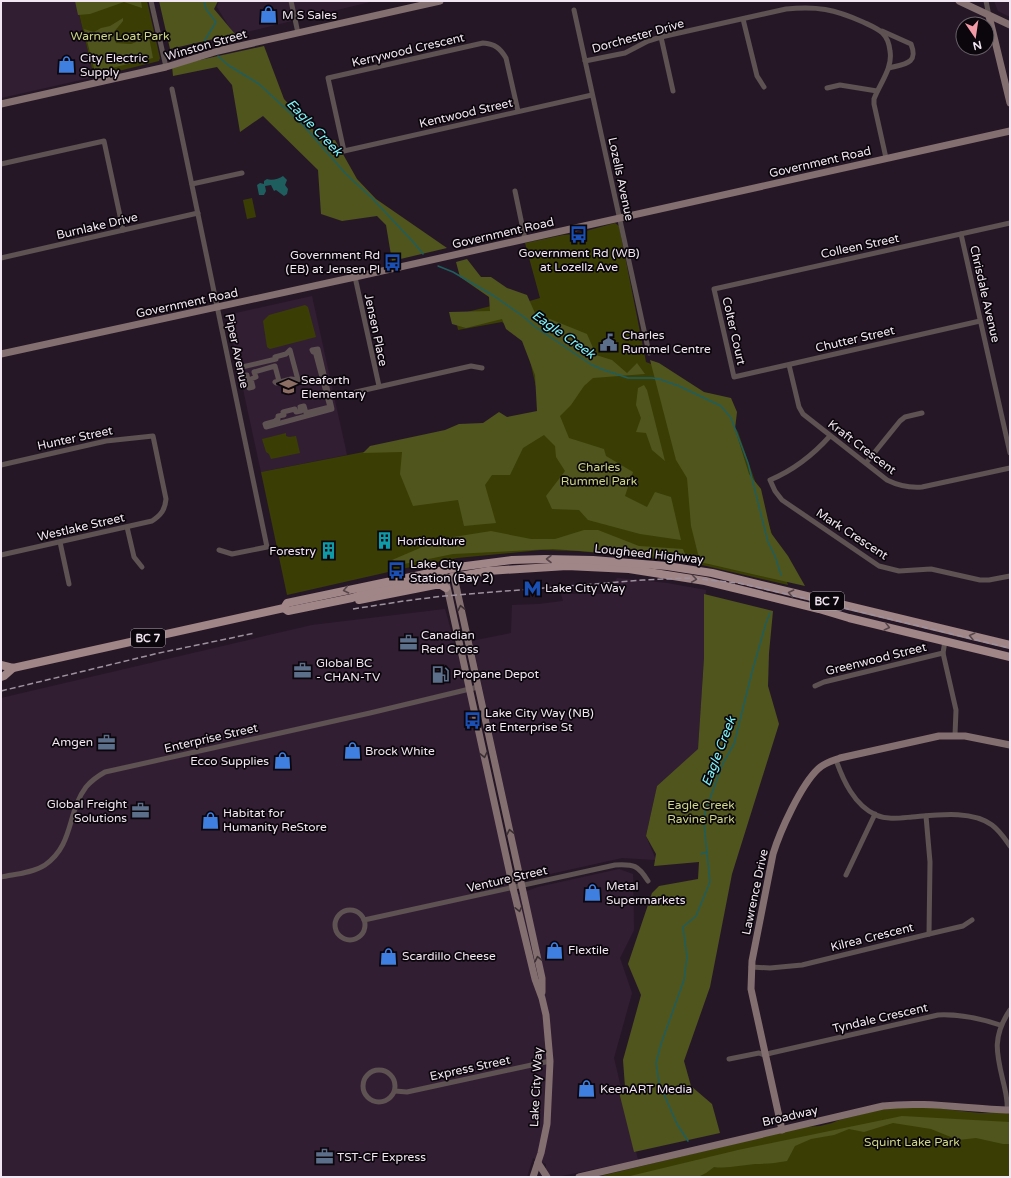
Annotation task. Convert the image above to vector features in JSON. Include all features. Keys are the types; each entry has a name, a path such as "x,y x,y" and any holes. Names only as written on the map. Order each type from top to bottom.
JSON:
{"main road":[{"name":"Lougheed Highway","path":"284,608 287,603 443,569 512,560 593,560 683,568 712,573 1010,646"},
{"name":"Lougheed Highway","path":"1,666 13,668 284,608 288,611 352,598 369,592 454,576 488,571 548,566 629,569 705,581 1010,656"},
{"path":"352,598 360,600 435,585 441,585 446,588"},
{"name":"Lougheed Highway","path":"1,677 13,668"}],"street":[{"path":"151,1 166,67"},
{"path":"291,1 298,33"},
{"name":"Winston Street","path":"1,104 166,67 218,51 440,1"},
{"path":"959,1 989,16"},
{"path":"986,1 989,16"},
{"name":"Dorchester Drive","path":"585,61 625,53 648,41 786,9 802,7 843,13 912,44 914,57 909,62 889,68"},
{"name":"Lozells Avenue","path":"574,10 649,353"},
{"path":"743,19 757,76 764,87"},
{"path":"995,19 1010,25"},
{"path":"882,31 888,41 891,51 889,68 877,91 874,104 886,158"},
{"path":"661,38 673,91"},
{"path":"995,41 1010,103"},
{"name":"Kerrywood Crescent","path":"344,151 328,78 490,43 497,46 506,58 518,111"},
{"path":"827,88 840,85 877,91"},
{"name":"Piper Avenue","path":"172,89 267,547 232,554 220,550"},
{"name":"Kentwood Street","path":"344,151 592,95"},
{"name":"Government Road","path":"1,354 355,277 1010,131"},
{"path":"1,164 104,141 123,230"},
{"path":"192,184 242,173"},
{"path":"515,191 525,239"},
{"name":"Burnlake Drive","path":"1,258 198,213"},
{"name":"Colleen Street","path":"714,289 1010,222"},
{"name":"Chrisdale Avenue","path":"961,234 980,321 991,362 1010,453"},
{"name":"Jensen Place","path":"355,277 379,386"},
{"name":"Colter Court","path":"714,289 734,377"},
{"name":"Chutter Street","path":"734,377 980,321"},
{"path":"318,349 332,409 266,427 265,424 276,421 278,416 284,415 283,412 295,409 296,412 301,411 300,407 304,406 306,413 330,407 315,351 313,352 312,350 318,349"},
{"path":"290,350 298,380 291,379 276,383 275,382 279,381 274,366 254,372 256,377 250,379 253,387 249,388 247,376 240,377 238,368 276,359 275,357 286,354 290,350"},
{"name":"Kraft Crescent","path":"789,365 799,408 803,414 887,480 898,485 911,488 922,487 1010,468"},
{"path":"356,392 471,366 482,368"},
{"path":"866,463 900,421 905,417 922,413"},
{"name":"Hunter Street","path":"1,464 106,441 153,436 166,500 163,512"},
{"name":"Mark Crescent","path":"830,436 811,456 797,466 770,480 782,500 878,566 899,571 931,569 980,580 1010,576"},
{"name":"Westlake Street","path":"1,555 152,521 159,517 163,512"},
{"path":"127,527 134,557 142,567"},
{"path":"60,542 69,584"},
{"name":"Lake City Way","path":"453,568 542,978 542,998"},
{"name":"Lake City Way","path":"443,569 446,588 535,979 546,1015 550,1049 547,1124 538,1163 533,1177"},
{"path":"945,641 943,653 955,706 955,735"},
{"name":"Greenwood Street","path":"815,686 824,682 943,653"},
{"name":"Enterprise Street","path":"1,877 36,870 56,856 64,844 80,798 86,787 105,772 478,686"},
{"name":"Lawrence Drive","path":"782,1130 752,997 751,968 770,868 776,846 804,786 820,768 836,760 926,738 955,735 1010,745"},
{"path":"836,760 842,777 851,793 860,803 875,814 893,818 954,815 982,820 995,828 1010,846"},
{"path":"846,875 875,814"},
{"name":"Kilrea Crescent","path":"751,968 802,965 929,934 930,862 926,816"},
{"name":"Venture Street","path":"364,920 615,865 626,864 635,866 642,872 648,881"},
{"path":"349,910 358,913 364,920 364,930 358,938 348,940 343,939 336,932 334,927 337,917 349,910"},
{"path":"929,934 963,926 972,920"},
{"path":"1008,1110 997,1053 997,1040 1000,1026 1010,1010"},
{"name":"Tyndale Crescent","path":"728,1059 759,1053 764,1055 938,1015 964,1015 982,1019 1000,1026"},
{"name":"Express Street","path":"394,1091 407,1092 550,1061"},
{"path":"382,1070 387,1072 394,1080 394,1091 388,1100 383,1102 373,1102 364,1095 362,1084 364,1079 371,1072 382,1070"},
{"name":"Broadway","path":"579,1177 895,1104 928,1104 972,1109 1008,1110"},
{"path":"538,1163 547,1177"}],"shaded area":[{"path":"1,1 76,1 94,77 1,98"},
{"path":"219,1 374,1 234,35 217,7"},
{"path":"994,1 1010,1 1010,17 998,11"},
{"path":"283,176 287,180 285,185 288,189 287,194 284,196 276,190 274,191 271,185 265,186 266,191 264,195 259,195 257,185 260,183 264,184 264,181 267,179 271,180"},
{"name":"Seaforth Elementary","path":"312,296 347,455 261,472 227,315"},
{"path":"617,578 667,583 706,590 704,658 698,750 657,786 646,836 656,860 622,858 532,878 522,871 472,641 511,633 512,605 563,601 561,594 609,594"},
{"path":"445,609 463,673 513,896 538,887 619,869 633,874 634,930 620,958 632,993 614,1058 638,1160 557,1177 548,1174 546,1164 533,1158 527,1177 1,1177 1,698 312,625"}],"green space":[{"path":"75,1 141,1 142,8 124,2 90,14 78,15"},
{"name":"Warner Loat Park","path":"76,1 147,1 160,58 159,61 94,77"},
{"path":"159,1 218,1 214,9 235,34 170,49"},
{"path":"123,18 123,21 113,33 116,43 131,44 149,37 153,58 95,72 84,29 94,32 101,28 110,26"},
{"path":"264,46 284,99 324,141 335,140 357,179 376,199 447,248 392,261 386,225 377,216 342,221 321,214 318,170 263,116 240,132 232,85 217,67 173,76 172,66"},
{"path":"252,198 256,217 247,219 243,200"},
{"name":"Charles Rummel Park","path":"615,223 619,226 646,362 656,366 723,408 738,432 788,585 689,562 578,551 541,550 457,558 287,595 261,472 543,417 525,339 502,322 458,330 455,315 499,304 523,303 540,298 525,243 575,234"},
{"path":"467,259 481,277 491,277 507,288 527,295 535,313 587,334 596,355 612,360 627,373 637,363 645,374 593,378 584,386 571,405 560,416 569,438 604,449 606,456 633,472 625,496 647,507 655,492 671,497 681,540 640,534 588,520 579,510 552,509 546,496 565,471 556,457 555,446 544,435 523,448 510,475 492,475 485,485 496,523 464,526 458,500 413,506 400,474 402,452 363,453 370,446 445,430 459,424 483,423 499,412 507,417 537,411 535,375 522,341 506,329 502,319 466,328 452,324 449,312 490,311 489,297 460,277 456,262"},
{"path":"305,305 308,307 316,337 270,349 267,347 263,321 269,315"},
{"path":"650,360 659,363 704,392 731,398 737,412 735,429 749,474 761,489 771,533 788,556 805,586 700,562 691,526 687,478 676,460"},
{"path":"644,385 647,390 665,461 652,450 646,433 636,432 641,418 636,405 638,388"},
{"path":"286,433 286,436 289,437 296,436 300,453 271,459 269,454 266,452 262,439"},
{"path":"584,530 598,530 639,546 683,549 687,559 553,549 453,554 404,564 392,560 441,539 491,531 531,539 555,539"},
{"name":"Eagle Creek Ravine Park","path":"704,594 773,611 768,686 779,724 732,874 710,987 684,1061 691,1086 712,1104 720,1133 634,1152 619,1092 625,1087 623,1060 641,995 628,964 652,893 659,886 698,879 699,862 654,866 656,854 646,836 657,786 698,749 704,658"},
{"name":"Squint Lake Park","path":"927,1107 979,1113 1010,1113 1010,1177 596,1177 805,1127 820,1126 882,1109"},
{"path":"902,1116 1010,1122 1010,1144 1003,1144 976,1138 958,1140 931,1129 893,1123 864,1132 849,1129 834,1135 811,1139 795,1146 787,1161 729,1167 714,1167 698,1177 626,1177 738,1150"}],"waterway":[{"name":"Eagle Creek","path":"204,1 206,9 216,22 205,40 206,47"},
{"name":"Eagle Creek","path":"218,56 228,65 259,84 304,126 345,173 372,198 423,254"},
{"name":"Eagle Creek","path":"438,266 453,272 494,296 534,326 592,365 628,378 659,379 679,386 721,406 731,418 748,463 768,542 775,556 781,575"},
{"name":"Eagle Creek","path":"688,1141 677,1124 659,1083 656,1063 661,1044 684,980 687,957 683,927 696,916 710,882 704,824 705,812 723,763 734,744 752,672 770,613"},
{"name":"Eagle Creek","path":"701,854 707,852"}],"railway":[{"path":"353,609 444,596 643,580 689,578 738,583 1010,648"},
{"path":"1,691 159,653 255,633"}],"place":[{"name":"M S Sales","path":"269,15"},
{"name":"City Electric Supply","path":"67,65"},
{"name":"Government Rd (WB) at Lozellz Ave","path":"579,234"},
{"name":"Government Rd (EB) at Jensen Pl","path":"393,262"},
{"name":"Charles Rummel Centre","path":"609,342"},
{"name":"Seaforth Elementary","path":"288,387"},
{"name":"Horticulture","path":"384,541"},
{"name":"Forestry","path":"329,551"},
{"name":"Lake City Station (Bay 2)","path":"397,571"},
{"name":"Lake City Way","path":"532,588"},
{"name":"Canadian Red Cross","path":"408,642"},
{"name":"Global BC - CHAN-TV","path":"303,670"},
{"name":"Propane Depot","path":"440,674"},
{"name":"Lake City Way (NB) at Enterprise St","path":"472,720"},
{"name":"Amgen","path":"106,742"},
{"name":"Brock White","path":"352,751"},
{"name":"Ecco Supplies","path":"282,761"},
{"name":"Global Freight Solutions","path":"140,811"},
{"name":"Habitat for Humanity ReStore","path":"210,820"},
{"name":"Metal Supermarkets","path":"593,893"},
{"name":"Flextile","path":"555,950"},
{"name":"Scardillo Cheese","path":"389,956"},
{"name":"KeenART Media","path":"587,1089"},
{"name":"TST-CF Express","path":"324,1157"}]}
